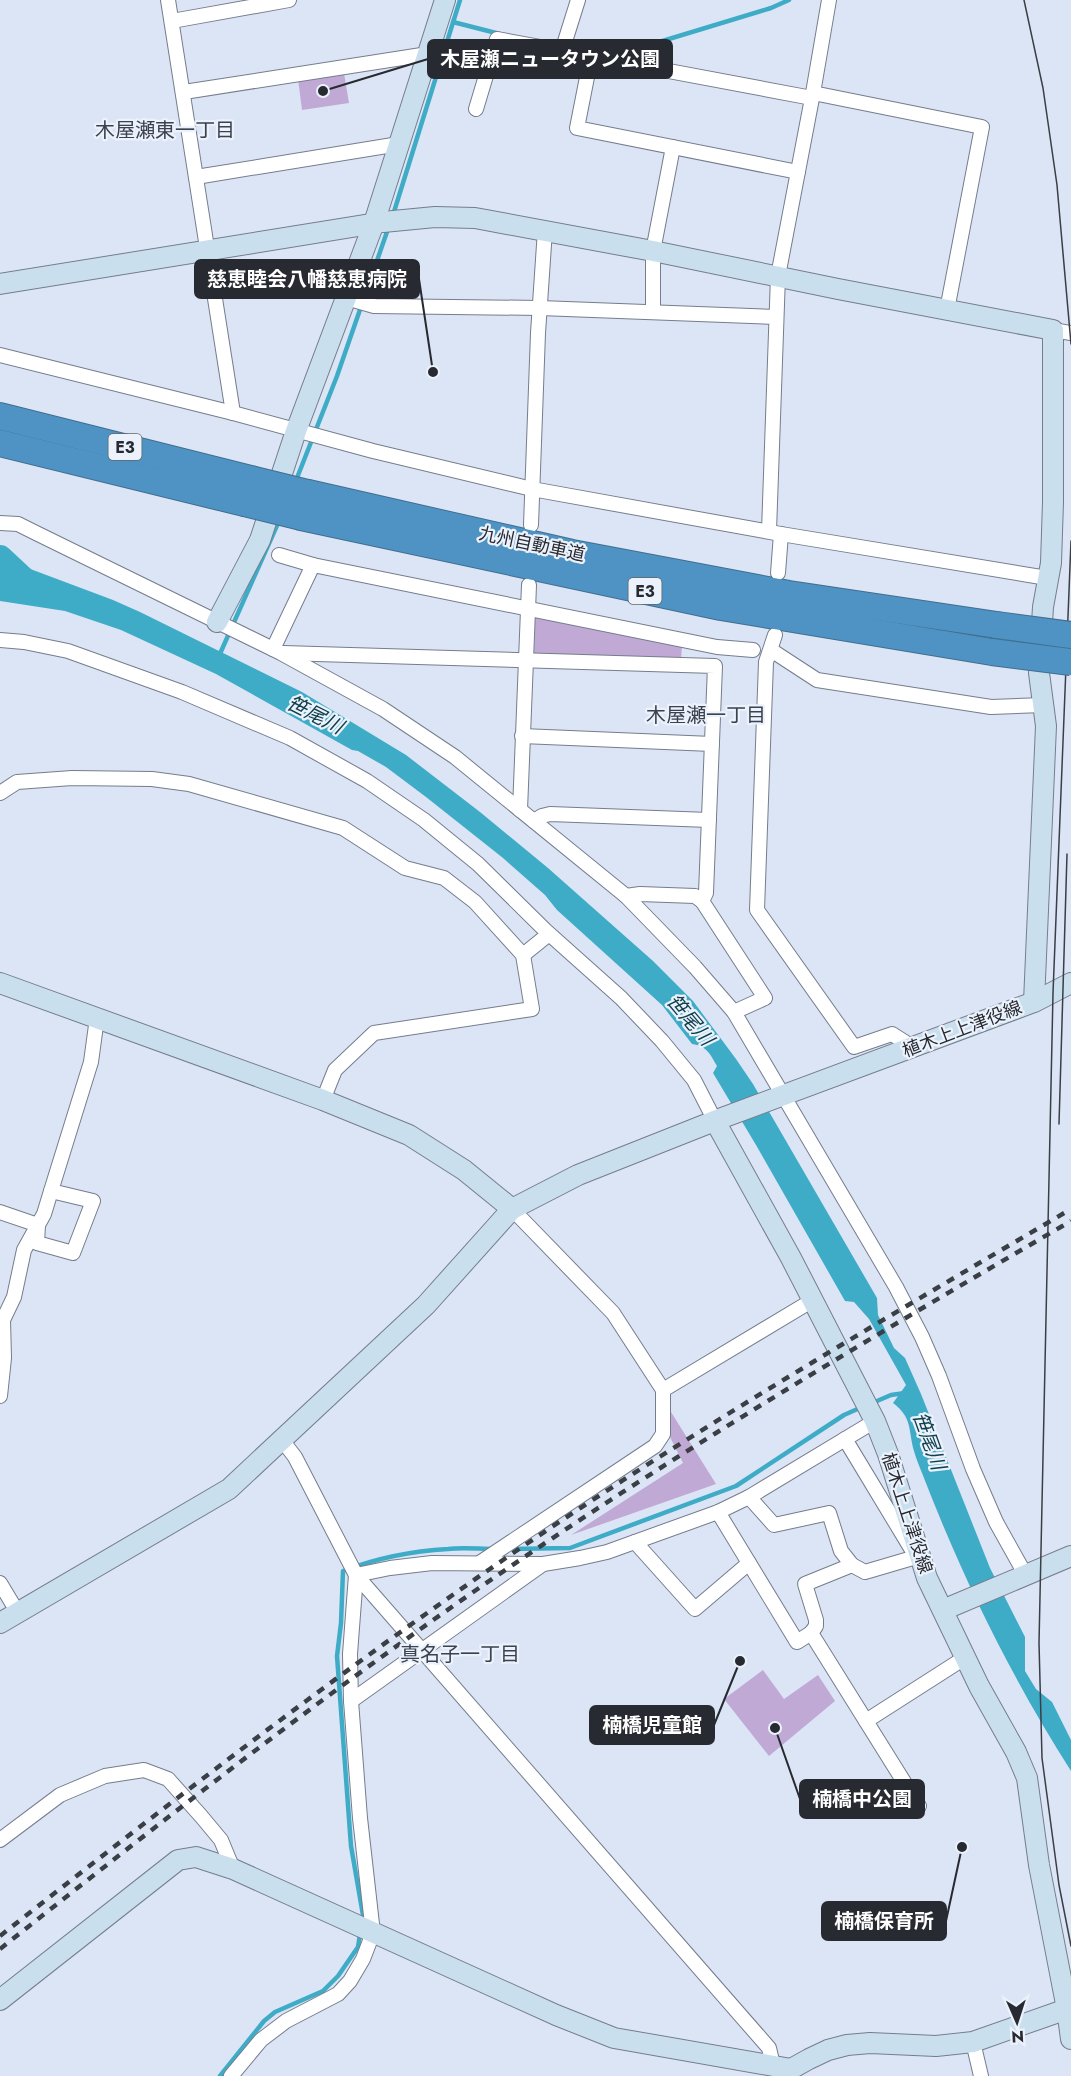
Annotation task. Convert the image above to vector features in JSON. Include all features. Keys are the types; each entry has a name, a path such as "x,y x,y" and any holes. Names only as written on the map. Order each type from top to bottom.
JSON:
{"highway":[{"name":"九州自動車道","path":"0,416 248,491"},
{"name":"九州自動車道","path":"0,443 248,491 721,607 992,652 1071,662"},
{"name":"九州自動車道","path":"305,505 789,594 1071,635"}],"street":[{"path":"168,0 233,413"},
{"path":"172,21 289,0"},
{"path":"228,628 379,223 399,144 445,0"},
{"path":"562,51 578,0"},
{"path":"778,573 775,532 778,276 829,0"},
{"path":"476,109 498,39 982,127 947,310"},
{"path":"184,92 428,54"},
{"path":"591,57 577,128 798,172"},
{"path":"196,177 399,144"},
{"path":"653,312 653,250 673,147"},
{"path":"0,285 406,219 475,218 653,250 1062,332 1051,563 1043,607 1039,673 1046,726 1034,1002"},
{"path":"531,525 545,230"},
{"path":"352,299 371,305 540,308 776,317"},
{"path":"0,355 233,413 302,433 532,489 1047,578"},
{"path":"0,523 18,524 36,532 277,651 383,709 455,757 626,896 695,966 734,1012 779,1097 896,1287 922,1337 939,1376 973,1469 1022,1576"},
{"path":"279,555 313,565 717,647 753,650"},
{"path":"277,651 313,565"},
{"path":"520,810 529,585"},
{"path":"775,635 766,662 757,910 855,1047 892,1034 914,1048"},
{"path":"0,640 24,642 68,651 182,692 290,738 367,781 424,820 478,864 549,934 621,998 662,1041 694,1080 718,1119 578,1175 512,1209 426,1305 229,1489 0,1623"},
{"path":"702,901 706,893 717,647"},
{"path":"771,650 817,680 991,707 1043,705"},
{"path":"277,651 716,666"},
{"path":"522,736 712,744"},
{"path":"0,793 17,782 72,778 152,779 189,784 343,828 405,868 444,878 475,902 523,955 532,1010 374,1033 335,1070 323,1100"},
{"path":"534,821 550,814 709,820"},
{"path":"626,896 640,894 695,896 702,901 765,998 734,1012"},
{"path":"523,955 549,934"},
{"path":"0,983 323,1100 409,1135 464,1170 512,1209 614,1313 663,1390 663,1434 654,1446 481,1562"},
{"name":"植木上上津役線","path":"1071,983 1034,1002 718,1119 875,1421 888,1454 920,1564 949,1607 966,1657 1016,1752 1027,1778 1039,1865 1069,2008 1071,2039"},
{"path":"0,1396 4,1358 2,1320 14,1298 24,1250 44,1214 91,1062 97,1018"},
{"path":"38,1225 37,1243 73,1253 93,1201 51,1191"},
{"path":"0,1212 38,1225"},
{"path":"663,1390 813,1300"},
{"path":"356,1575 432,1563 543,1564 580,1558 635,1542 718,1512 749,1497 875,1421"},
{"path":"749,1497 774,1525 829,1513 841,1551 852,1565 865,1572 920,1564 845,1439"},
{"path":"282,1440 296,1457 356,1575 629,1886 769,2049 784,2070"},
{"path":"718,1512 797,1642 811,1633 816,1626 805,1584 852,1565"},
{"path":"635,1542 695,1609 749,1563"},
{"path":"949,1607 1071,1556"},
{"path":"351,1701 543,1564"},
{"path":"231,2076 261,2040 286,2021 338,1994 350,1981 363,1959 373,1933 360,1818 351,1701 350,1654 356,1575"},
{"path":"0,1583 18,1613"},
{"path":"811,1633 919,1806"},
{"path":"866,1721 966,1657"},
{"path":"0,1840 60,1795 105,1776 144,1770 168,1779 221,1840 233,1869"},
{"path":"1,2000 178,1860 196,1857 233,1869 556,2015 614,2038 784,2070 828,2050 848,2045 870,2043 936,2046 973,2042 1069,2008"},
{"path":"973,2042 981,2076"}],"shaded area":[{"path":"344,73 349,103 302,110 298,79"},
{"path":"535,615 682,646 681,660 534,654"},
{"path":"671,1412 716,1484 571,1535 683,1463 668,1433"},
{"path":"763,1670 784,1699 818,1675 835,1701 769,1756 724,1699"}],"water":[{"name":"笹尾川","path":"0,563 17,564 140,612 302,692 406,755 548,868 653,961 693,1001 753,1084 877,1298 878,1315 894,1348 905,1358 990,1568 1025,1637 1025,1671 1036,1689 1052,1702 1071,1740 1071,1771 1008,1663 937,1512 914,1451 907,1419 893,1403 906,1385 869,1319 854,1302 845,1301 713,1073 717,1066 708,1051 692,1044 662,1005 557,910 545,895 503,858 386,767 216,674 121,630 65,611 0,601"}],"waterway":[{"path":"393,215 460,0"},
{"path":"613,56 771,8 789,0"},
{"path":"453,22 500,34"},
{"path":"295,483 337,376 389,226"},
{"path":"219,656 279,521"},
{"path":"0,558 29,585"},
{"path":"870,1404 891,1395 905,1393"},
{"path":"509,1549 570,1548 736,1486 844,1415 862,1407"},
{"path":"362,1922 363,1915 351,1846 337,1656 343,1571 382,1559 421,1551 459,1548 495,1549"},
{"path":"220,2076 264,2021 275,2012 323,1991 338,1976 358,1947 360,1934"}],"tram line":[{"path":"1024,0 1043,88 1057,185 1071,344"},
{"path":"1071,541 1053,993 1039,1643 1042,1758 1059,1885 1071,1946"},
{"path":"1059,1124 1067,854"}],"railway":[{"path":"0,1936 294,1710 546,1530 769,1389 1071,1209"},
{"path":"0,1949 296,1720 417,1631 551,1539 697,1445 1071,1221"}],"place":[{"name":"木屋瀬ニュータウン公園","path":"323,91"},
{"name":"慈恵睦会八幡慈恵病院","path":"433,372"},
{"name":"楠橋児童館","path":"740,1661"},
{"name":"楠橋中公園","path":"775,1728"},
{"name":"楠橋保育所","path":"962,1847"}],"district":[{"name":"木屋瀬東一丁目","path":"165,130"},
{"name":"木屋瀬一丁目","path":"706,715"},
{"name":"真名子一丁目","path":"460,1654"}]}
